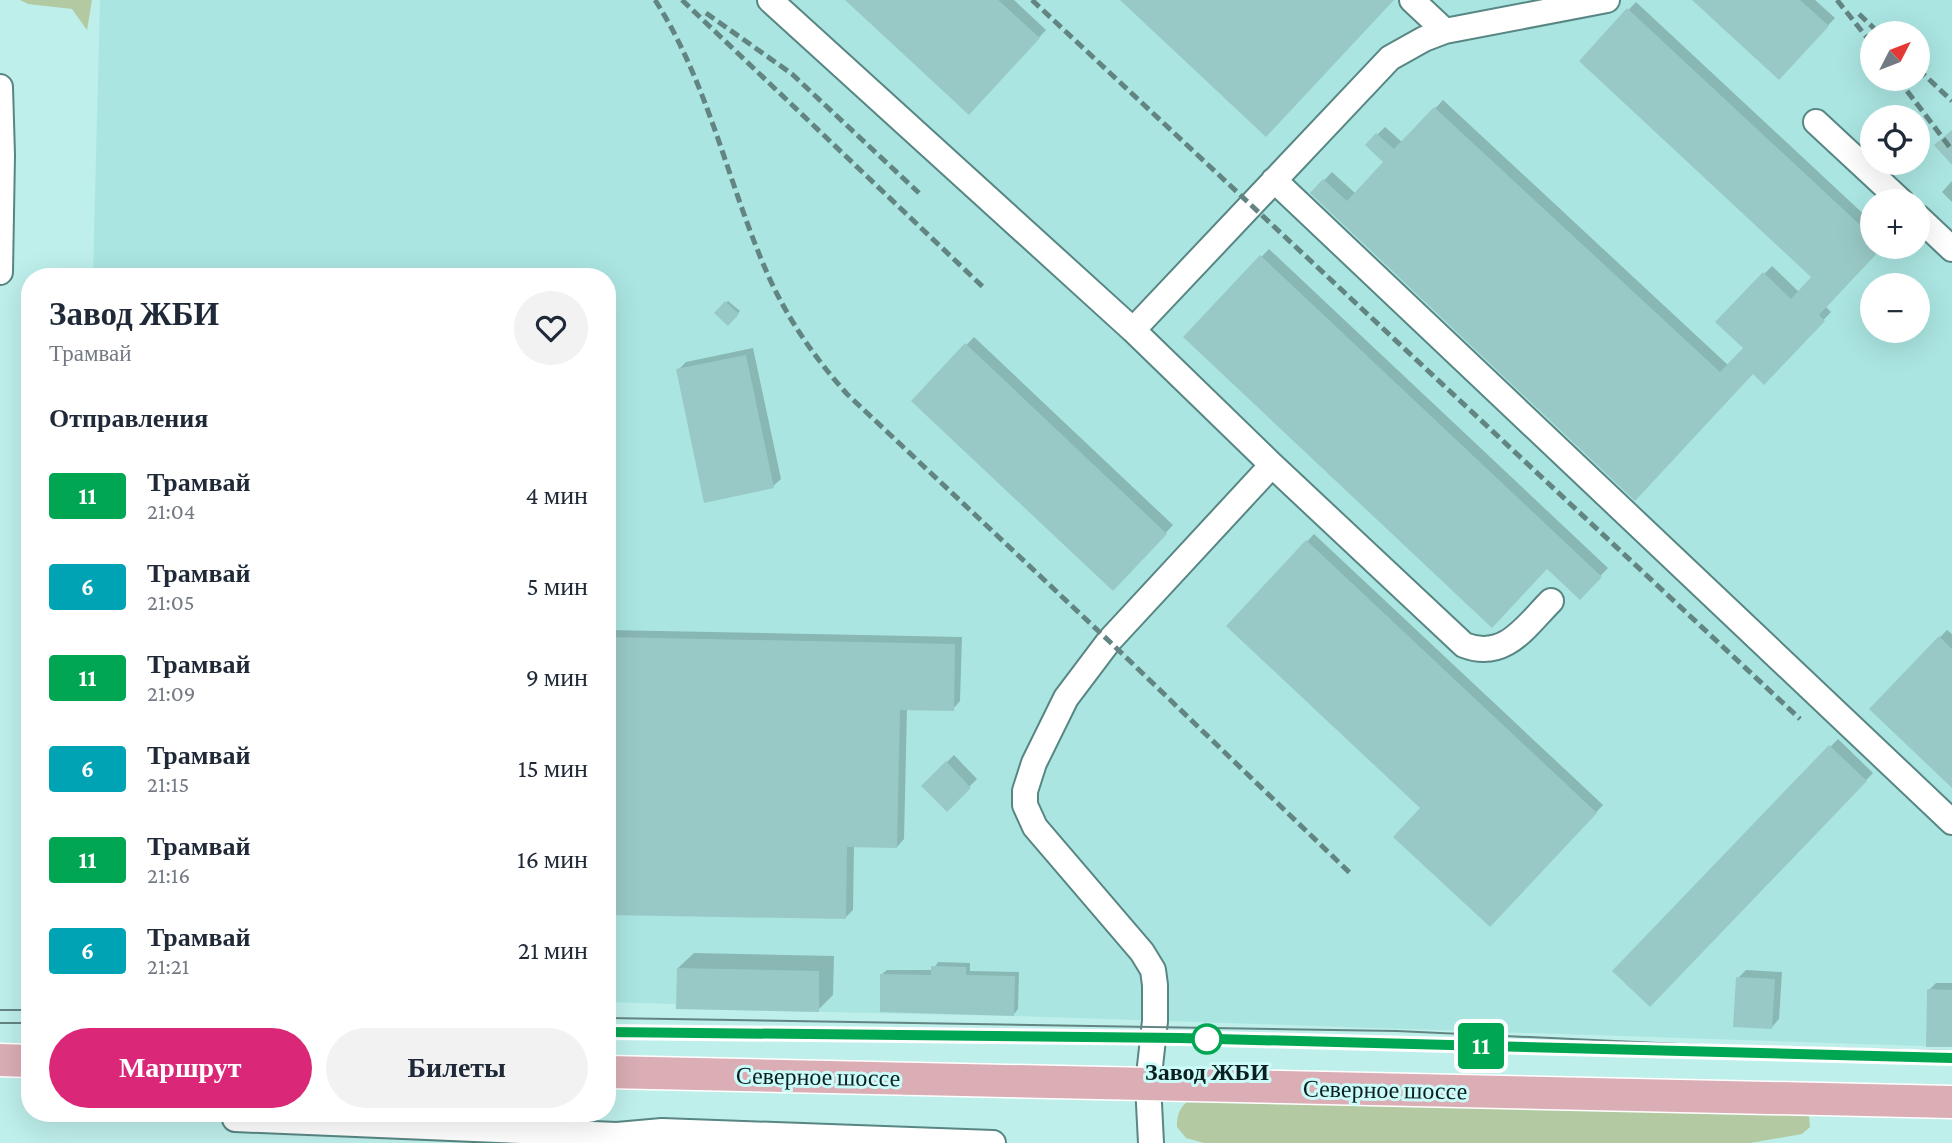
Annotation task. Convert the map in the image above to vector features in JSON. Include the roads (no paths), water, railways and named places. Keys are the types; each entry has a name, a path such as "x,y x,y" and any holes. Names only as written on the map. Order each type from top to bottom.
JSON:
{"main road":[{"path":"0,1060 21,1061"},
{"name":"Северное шоссе","path":"616,1072 1952,1102"}],"lane":[{"path":"770,0 1133,330 1464,645 1487,650 1501,646 1514,639 1551,601"},
{"path":"1412,0 1446,31"},
{"path":"1133,330 1390,58 1423,39 1446,31 1607,0"},
{"path":"0,87 0,272"},
{"path":"1816,122 1888,189"},
{"path":"1274,180 1952,822"},
{"path":"1930,228 1952,249"},
{"path":"1151,1143 1149,1084 1155,1021 1153,970 1142,952 1035,827 1025,804 1026,791 1034,763 1054,721 1082,676 1109,640 1272,465"},
{"path":"235,1125 618,1139 662,1131 993,1143"}],"tram line":[{"path":"0,1010 21,1010"},
{"path":"616,1018 1397,1031 1722,1046 1952,1051"},
{"path":"0,1023 21,1023"},
{"path":"616,1032 1180,1038 1528,1047"},
{"name":"11","path":"616,1032 1180,1038 1952,1058"}],"railway":[{"path":"655,0 674,32 704,100 768,275 793,323 824,367 847,394 1350,873"},
{"path":"682,0 983,287"},
{"path":"1032,0 1800,719"},
{"path":"1837,0 1860,29"},
{"path":"706,13 792,74 919,193"},
{"path":"1859,14 1866,21"},
{"path":"1930,80 1952,101"},
{"path":"1907,91 1952,150"}],"place":[{"name":"Завод ЖБИ","path":"1207,1039"}]}
